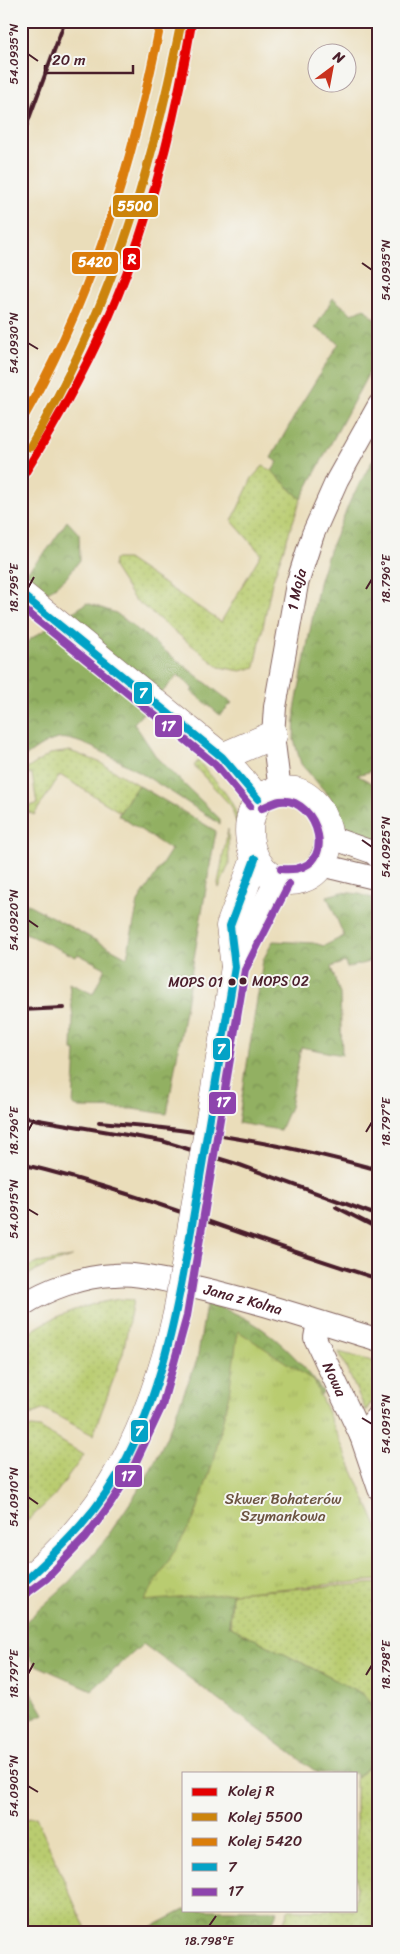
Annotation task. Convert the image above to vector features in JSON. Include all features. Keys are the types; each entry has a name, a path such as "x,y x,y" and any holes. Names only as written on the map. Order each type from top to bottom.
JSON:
{"street":[{"name":"1 Maja","path":"269,795 273,736 289,624 297,584 313,534 337,480 379,405"},
{"path":"21,594 269,795"},
{"path":"222,757 273,736"},
{"path":"295,791 314,802 325,819 329,837 322,865 312,875 296,880 280,879 265,872 255,859 250,848 249,821 269,795 295,791"},
{"path":"329,837 372,852 379,858"},
{"path":"21,1585 40,1570 77,1532 123,1466 152,1403 177,1314 235,967 230,926 255,859"},
{"path":"322,865 379,879"},
{"path":"235,967 280,879"},
{"name":"Jana z Kolna","path":"21,1306 32,1298 72,1282 114,1274 144,1276 225,1293 379,1340"},
{"name":"Nowa","path":"318,1322 315,1338 361,1436 379,1490"},
{"path":"361,1436 379,1414"}],"green space":[{"path":"333,298 352,314 364,308 379,324 379,354 301,499 272,471 278,462 271,458 339,343 315,328"},
{"path":"379,449 379,766 376,770 357,775 379,787 379,843 350,830 342,820 329,796 301,764 294,740 295,710 319,583 329,551 351,499"},
{"path":"263,466 272,471 301,499 272,582 255,667 241,671 219,667 133,598 113,567 114,559 127,559 221,622 261,554 232,521 252,478"},
{"path":"67,521 79,534 80,560 66,578 21,613 21,578 48,549"},
{"path":"87,603 116,613 232,703 220,715 191,691 194,689 178,675 134,723 157,758 220,819 220,824 139,772 91,747 72,740 58,739 48,742 21,760 21,650 29,640"},
{"path":"70,751 99,762 138,785 120,812 60,775 34,815 21,808 37,804 32,774 21,775 21,773 50,754"},
{"path":"198,761 230,800 237,817 237,825 231,806 194,766"},
{"path":"138,785 216,831 167,1114 132,1109 80,1108 73,1105 76,1051 72,1050 73,1018 69,983 93,994 105,968 78,954 76,957 21,931 21,904 24,902 127,957 138,902 171,850 118,815"},
{"path":"228,829 229,864 219,888 218,883"},
{"path":"342,892 359,894 379,900 379,959 347,968 345,962 331,967 340,994 342,1055 301,1047 290,1107 280,1130 238,1123 263,960 273,941 314,943 324,946 344,936 327,896"},
{"path":"72,1257 48,1265 21,1278 21,1269 38,1263"},
{"path":"120,1299 133,1300 123,1353 93,1435 44,1409 21,1419 21,1340 43,1324 68,1312"},
{"path":"206,1305 223,1309 257,1325 272,1336 300,1363 323,1392 247,1499 232,1592 229,1626 363,1694 379,1715 379,1756 358,1776 358,1772 317,1772 143,1644 92,1690 36,1665 21,1647 21,1626 70,1581 103,1543 146,1479 166,1438 197,1360"},
{"name":"Skwer Bohaterów Szymankowa","path":"238,1331 314,1381 379,1531 379,1580 144,1601 194,1519 214,1459 229,1394"},
{"path":"339,1352 379,1363 379,1388 366,1411"},
{"path":"31,1427 40,1428 84,1455 54,1496 21,1527 21,1432"},
{"path":"379,1583 379,1714 362,1694 230,1627 232,1593"},
{"path":"21,1675 44,1714 21,1725"},
{"path":"379,1757 379,1933 280,1933 287,1912 358,1912 358,1776"},
{"path":"36,1817 86,1933 21,1933 21,1820"},
{"path":"182,1911 277,1912 268,1933 140,1933"}],"railway":[{"path":"21,140 65,21"},
{"path":"21,1010 64,1008"},
{"path":"21,1117 162,1141 240,1165 379,1216"},
{"path":"99,1122 205,1133 275,1145 379,1170"},
{"path":"21,1164 112,1189 379,1279"},
{"path":"336,1207 379,1229"}],"rail line":[{"name":"5420","path":"21,422 47,375 69,326 108,228 137,126 161,21"},
{"name":"R","path":"21,479 86,366 108,319 131,262 143,228 171,126 192,21"},
{"name":"5500","path":"30,447 58,396 83,344 124,242 156,136 181,23"}],"transit line":[{"name":"7","path":"21,594 222,757 258,799"},
{"name":"17","path":"21,607 215,764 250,806"},
{"name":"17","path":"262,808 280,801 293,802 305,810 313,821 318,835 318,849 313,860 301,868 281,869"},
{"name":"7","path":"21,1585 52,1556 106,1494 127,1458 153,1395 172,1329 179,1296 235,967 230,926 255,859"},
{"name":"17","path":"27,1593 47,1578 84,1539 109,1506 132,1470 162,1406 187,1316 245,970 289,884"}],"place":[{"name":"MOPS 02","path":"243,981"},
{"name":"MOPS 01","path":"232,982"}]}
